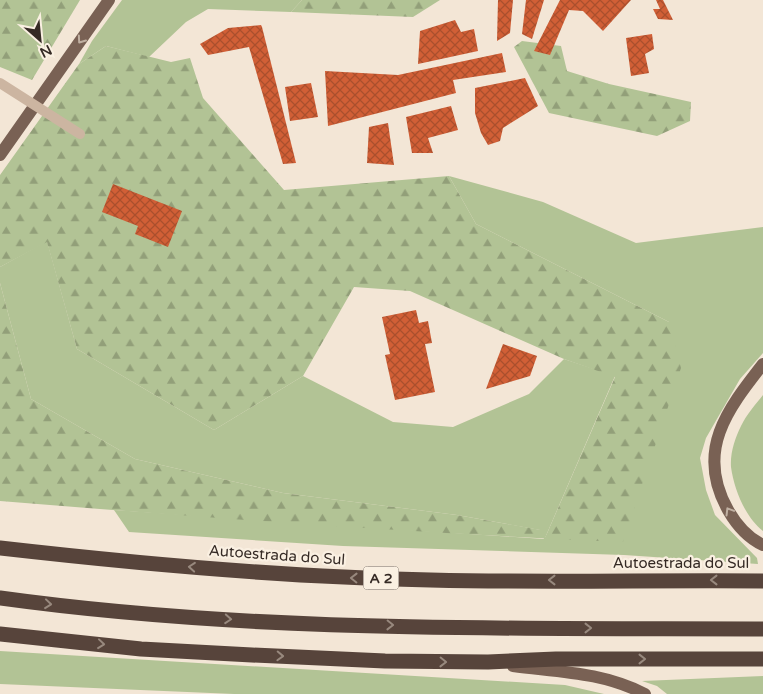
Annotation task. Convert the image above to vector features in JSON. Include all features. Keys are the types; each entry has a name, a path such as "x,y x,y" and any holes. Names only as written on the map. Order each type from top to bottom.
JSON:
{"highway":[{"name":"Autoestrada do Sul","path":"0,548 133,562 345,578 763,580"},
{"path":"0,598 155,614 312,623 517,628 763,629"},
{"path":"0,634 141,649 252,655 488,662 556,659 763,659"}],"main road":[{"path":"0,155 109,0"},
{"path":"763,364 725,417 717,437 714,458 716,479 720,493 731,515 743,530 763,545"},
{"path":"488,662 592,675 614,680 645,694"}],"lane":[{"path":"0,83 80,134"}],"green space":[{"path":"0,0 80,0 32,80 0,67"},
{"path":"122,0 302,0 291,12 208,9 186,22 149,57 106,46 79,64 92,41"},
{"path":"302,0 440,0 413,17 291,12"},
{"path":"522,41 561,46 567,71 609,84 691,102 690,121 657,136 549,113 514,47"},
{"path":"106,46 171,62 190,58 203,98 284,190 449,176 476,224 669,322 681,368 623,542 545,538 615,377 564,359 410,291 354,287 303,376 214,430 77,349 47,242 0,267 0,175 79,64"},
{"path":"449,176 543,202 636,243 763,227 763,353 740,379 706,438 700,458 706,490 715,515 757,558 758,564 624,555 343,546 129,532 114,510 544,539 540,530 457,515 283,493 135,459 31,399 0,283 0,267 47,241 77,349 214,430 303,376 393,422 453,427 529,394 564,359 615,376 545,538 669,322 476,224"},
{"path":"0,283 31,399 135,459 283,493 457,515 541,530 545,538 311,524 0,501"},
{"path":"763,395 763,531 751,518 741,502 731,467 731,456 741,426"},
{"path":"0,651 565,685 604,694 234,694 0,684"},
{"path":"763,676 763,694 667,694 657,686 642,681"}],"building":[{"path":"498,0 513,0 510,33 497,41"},
{"path":"526,0 544,0 532,39 522,34"},
{"path":"560,0 631,0 603,31 583,11 569,10 550,55 534,51"},
{"path":"656,0 663,0 673,20 658,19 653,9 660,9"},
{"path":"455,20 461,32 474,29 478,51 418,64 420,31"},
{"path":"261,25 296,163 283,164 249,47 208,55 200,44 228,28"},
{"path":"652,34 654,49 645,54 649,73 631,76 626,38"},
{"path":"502,53 506,72 453,80 456,93 328,126 325,71 398,75"},
{"path":"525,78 538,106 503,128 500,141 488,145 481,133 475,113 475,88"},
{"path":"311,83 318,117 290,121 285,87"},
{"path":"451,106 458,130 428,138 433,153 412,153 406,117"},
{"path":"388,123 394,165 367,163 369,127"},
{"path":"113,184 182,211 168,247 135,234 138,226 102,212"},
{"path":"416,310 419,323 428,321 432,343 425,344 435,392 395,400 385,355 390,354 382,317"},
{"path":"503,344 537,356 530,376 486,389"}]}
